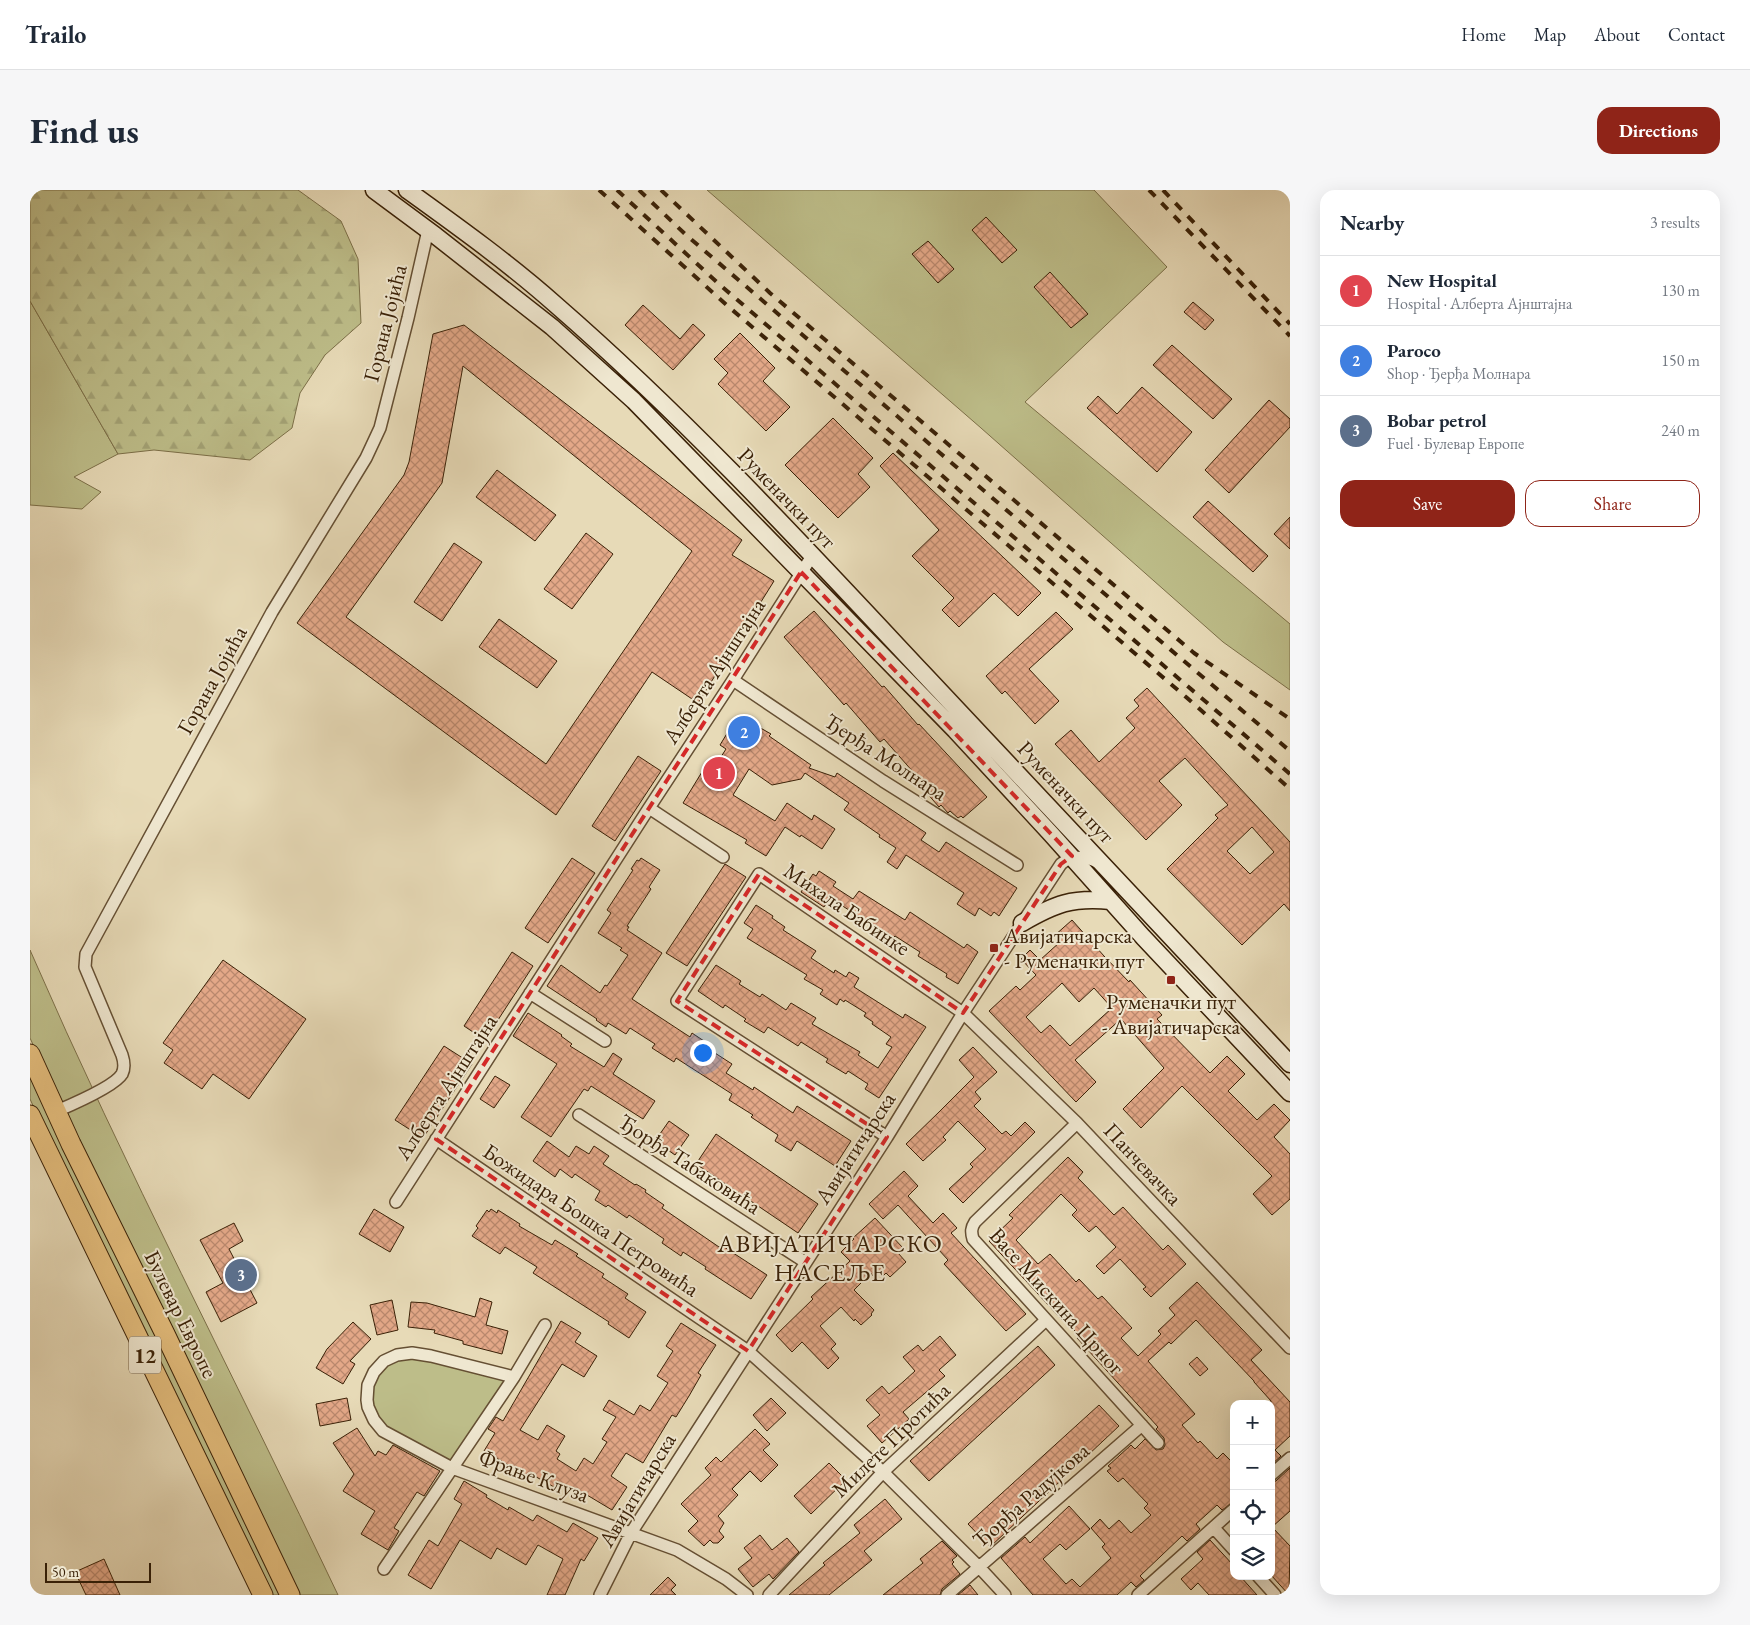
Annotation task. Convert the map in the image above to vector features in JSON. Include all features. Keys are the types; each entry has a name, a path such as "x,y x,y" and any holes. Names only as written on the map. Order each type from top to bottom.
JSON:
{"main road":[{"name":"Руменачки пут","path":"374,190 552,327 627,395 955,730 1290,1093"},
{"name":"Руменачки пут","path":"407,190 448,219 554,302 625,367 740,481 812,556 1290,1064"},
{"path":"1022,923 1048,909 1073,900 1093,899 1111,901"},
{"name":"Булевар Европе","path":"30,1054 290,1595"},
{"name":"12","path":"30,1115 263,1595"}],"street":[{"name":"Горана Јојића","path":"57,1112 99,1091 123,1072 124,1063 122,1055 85,967 86,954 272,612 366,458 380,428 428,230"},
{"name":"Алберта Ајнштајна","path":"396,1202 649,808 734,680 812,556"},
{"name":"Ђерђа Молнара","path":"734,680 883,781 1017,865"},
{"path":"649,808 723,857"},
{"name":"Руменачки пут","path":"1072,856 1093,860 1106,867"},
{"name":"Авијатичарска","path":"600,1595 631,1533 887,1137 963,1013 1061,864 1072,856"},
{"name":"Михала Бабинке","path":"887,1137 676,1001 759,874 963,1013"},
{"path":"530,993 605,1042"},
{"name":"Панчевачка","path":"963,1013 1077,1123 1290,1348"},
{"name":"Ђорђа Табаковића","path":"579,1115 805,1262"},
{"name":"Васе Мискина Црног","path":"1077,1123 975,1222 971,1232 976,1244 1158,1443"},
{"name":"Божидара Бошка Петровића","path":"436,1139 748,1351 883,1472 1005,1595"},
{"name":"Милете Протића","path":"770,1595 883,1472 1046,1320"},
{"name":"Фрање Клуза","path":"384,1569 514,1377 545,1325"},
{"name":"Фрање Клуза","path":"514,1377 431,1356 412,1353 397,1355 390,1358 374,1372 368,1385 367,1400 370,1414 378,1426 390,1435 452,1468 677,1550 726,1579 747,1595"},
{"name":"Ђорђа Радујкова","path":"947,1595 1142,1425"},
{"path":"1275,1471 1290,1458"},
{"path":"1138,1595 1230,1513"},
{"path":"1214,1528 1230,1546"},
{"path":"1262,1580 1275,1595"}],"highlighted area":[{"path":"801,572 1072,856 1061,864 963,1013 759,874 677,1001 887,1137 748,1351 436,1139"}],"green space":[{"path":"30,190 298,190 341,221 358,259 361,323 325,355 300,393 292,428 250,460 154,450 118,454 30,301"},
{"path":"707,190 1094,190 1167,267 1025,402 1290,624 1290,690 1223,642 981,428"},
{"path":"30,301 118,454 74,477 101,492 82,509 30,505"},
{"path":"30,950 66,1032 142,1193 338,1595 299,1595 72,1130 30,1038"},
{"path":"30,1073 282,1595 270,1595 48,1138 30,1099"},
{"path":"397,1355 514,1377 452,1468 378,1426 368,1385"}],"building":[{"path":"986,217 1017,250 1002,263 972,230"},
{"path":"928,241 954,269 938,283 912,254"},
{"path":"1050,272 1088,314 1071,328 1034,287"},
{"path":"1193,302 1214,320 1205,330 1184,312"},
{"path":"643,305 680,339 693,324 705,335 673,370 625,325"},
{"path":"464,325 742,540 732,555 774,581 698,703 652,672 556,815 297,623 404,475 409,462 433,334","holes":["463,366 692,551 546,764 346,617 442,483"]},
{"path":"740,333 775,368 763,381 790,407 766,431 718,384 728,373 714,359"},
{"path":"1172,345 1232,399 1213,419 1153,365"},
{"path":"1142,387 1192,432 1157,472 1087,408 1098,396 1117,414"},
{"path":"1269,400 1290,419 1290,427 1229,493 1205,470"},
{"path":"833,418 873,458 858,474 870,487 838,518 785,465"},
{"path":"893,453 1041,593 1018,616 994,593 959,627 942,610 954,598 912,556 939,530 880,466"},
{"path":"497,470 556,515 535,541 476,497"},
{"path":"1208,501 1268,556 1253,572 1193,517"},
{"path":"1290,517 1290,549 1274,534"},
{"path":"586,533 613,554 572,609 544,589"},
{"path":"454,543 482,562 442,621 414,602"},
{"path":"814,611 882,687 884,686 918,725 987,797 963,818 961,816 958,818 950,811 948,813 941,805 939,807 919,784 922,782 884,739 880,742 846,703 844,705 784,637"},
{"path":"1056,612 1073,629 1029,669 1059,701 1035,724 1005,691 1002,694 986,676"},
{"path":"499,619 557,661 537,688 479,647"},
{"path":"1147,688 1290,842 1290,911 1284,904 1242,945 1167,869 1218,818 1215,815 1228,805 1185,758 1159,781 1182,805 1146,840 1055,744 1071,730 1099,762 1135,728 1126,718 1139,706 1134,700","holes":["1252,827 1274,852 1250,874 1227,851"]},
{"path":"743,718 771,734 769,736 811,765 809,768 835,777 837,773 926,833 921,840 939,852 946,842 1017,888 999,916 994,912 991,916 979,908 975,916 957,904 964,893 906,855 897,869 887,862 896,848 844,810 849,803 805,773 801,779 772,785 749,769 733,795 775,821 787,803 812,820 814,815 835,829 822,849 785,827 766,856 745,843 747,840 683,803 705,767 712,771 726,749 720,745 734,722"},
{"path":"638,756 661,771 615,841 592,826"},
{"path":"572,858 595,873 548,943 525,928"},
{"path":"641,858 660,870 649,887 651,889 627,926 629,927 627,930 662,953 632,999 690,1037 692,1033 704,1041 701,1044 732,1064 726,1073 753,1090 754,1087 793,1113 797,1106 851,1141 835,1166 797,1141 791,1151 775,1141 778,1135 751,1117 753,1115 729,1100 732,1094 676,1058 674,1062 652,1048 655,1044 630,1028 626,1034 608,1023 606,1027 547,986 561,965 600,993 605,985 607,986 628,955 620,950 622,948 598,933 611,913 607,910 633,870 631,869 637,860 639,861"},
{"path":"725,864 746,877 687,966 666,953"},
{"path":"819,871 836,882 833,886 853,899 859,891 905,920 910,912 964,948 967,944 978,952 958,984 946,977 947,974 918,956 920,952 895,936 893,938 830,898 824,907 801,892 813,874 816,876"},
{"path":"756,905 773,916 772,918 785,927 783,930 816,951 811,958 834,973 835,970 846,977 849,972 859,978 854,987 903,1018 905,1014 926,1027 879,1098 865,1089 868,1084 848,1071 846,1074 826,1062 828,1059 801,1042 798,1046 768,1027 764,1033 744,1021 746,1019 725,1005 723,1008 698,991 716,965 741,981 739,984 760,997 762,994 786,1010 791,1003 816,1018 812,1024 860,1052 858,1055 878,1068 892,1047 886,1044 891,1037 872,1024 873,1022 864,1016 866,1013 845,1000 844,1002 840,999 837,1005 820,994 823,990 804,979 807,975 747,938 753,929 744,923"},
{"path":"1072,920 1104,956 1129,982 1130,980 1162,1015 1157,1019 1210,1073 1227,1056 1245,1074 1228,1091 1257,1120 1274,1104 1290,1120 1274,1137 1290,1154 1290,1199 1272,1215 1253,1194 1272,1176 1182,1086 1141,1128 1123,1109 1164,1068 1121,1019 1075,1060 1096,1082 1076,1102 989,1011 1016,986 1020,990 1036,975 1021,959 1030,950 1040,960 1060,942 1054,936","holes":["1062,983 1079,1002 1094,988 1112,1008 1070,1046 1050,1025 1041,1033 1026,1017"]},
{"path":"512,952 533,966 485,1040 464,1026"},
{"path":"223,960 306,1019 249,1099 213,1074 202,1089 164,1063 173,1050 163,1043"},
{"path":"528,1013 562,1035 572,1044 570,1046 604,1067 613,1053 622,1059 613,1074 655,1101 643,1119 591,1086 588,1091 584,1089 551,1137 521,1117 557,1064 513,1036"},
{"path":"444,1046 472,1064 423,1138 395,1120"},
{"path":"973,1047 997,1072 975,1092 981,1099 974,1106 1002,1134 1006,1131 1011,1136 1025,1122 1035,1132 963,1203 949,1189 973,1167 970,1164 986,1149 958,1121 943,1137 946,1140 923,1161 906,1144 974,1077 959,1060"},
{"path":"495,1076 510,1085 494,1108 480,1099"},
{"path":"669,1121 689,1135 675,1155 655,1141"},
{"path":"716,1134 818,1204 798,1233 696,1164"},
{"path":"547,1141 569,1157 576,1146 589,1154 594,1146 609,1156 603,1164 646,1190 645,1192 664,1205 662,1208 719,1247 721,1245 767,1275 751,1299 683,1252 681,1256 662,1243 664,1239 629,1215 627,1218 608,1205 606,1207 595,1200 600,1191 575,1174 572,1178 560,1169 555,1177 533,1161"},
{"path":"1068,1157 1083,1172 1078,1178 1114,1215 1123,1207 1163,1250 1168,1245 1186,1264 1151,1297 1143,1289 1146,1287 1120,1259 1104,1274 1096,1266 1116,1247 1096,1226 1089,1232 1072,1215 1077,1210 1061,1194 1016,1240 1038,1264 1050,1254 1076,1282 1079,1279 1098,1299 1102,1296 1132,1328 1121,1338 1138,1356 1161,1334 1158,1331 1175,1315 1169,1308 1197,1282 1262,1350 1251,1360 1290,1402 1290,1436 1275,1450 1275,1400 1270,1400 1196,1320 1171,1344 1169,1342 1148,1361 1195,1414 1182,1425 1198,1443 1200,1441 1217,1459 1223,1453 1230,1460 1230,1505 1222,1510 1217,1505 1196,1524 1200,1529 1187,1541 1182,1536 1140,1576 1144,1580 1136,1587 1131,1582 1117,1595 1033,1595 1001,1558 1025,1537 1030,1543 1069,1506 1090,1529 1066,1550 1060,1544 1043,1559 1066,1584 1072,1579 1080,1587 1111,1558 1102,1547 1105,1544 1091,1528 1100,1519 1109,1529 1119,1520 1131,1533 1151,1515 1144,1508 1148,1504 1123,1478 1118,1482 1107,1471 1111,1468 1108,1466 1131,1445 1135,1449 1145,1439 1156,1450 1163,1449 1165,1445 1164,1438 1156,1429 1158,1427 1077,1338 1080,1336 1063,1321 989,1241 1013,1218 1009,1215"},
{"path":"904,1171 918,1186 908,1196 933,1223 943,1213 957,1228 951,1233 1026,1314 1006,1331 944,1264 948,1260 898,1205 883,1219 869,1204"},
{"path":"374,1209 404,1227 390,1252 359,1234"},
{"path":"491,1209 497,1213 498,1210 520,1224 519,1226 552,1245 555,1240 578,1254 576,1256 604,1274 602,1277 628,1294 625,1298 646,1312 629,1338 608,1324 609,1322 533,1273 537,1267 505,1247 500,1254 472,1236 478,1228 476,1226 487,1210 489,1212"},
{"path":"875,1218 903,1248 898,1253 906,1262 890,1277 886,1273 882,1277 878,1272 873,1276 871,1273 854,1290 874,1310 872,1315 861,1325 855,1319 854,1321 841,1307 820,1326 836,1344 831,1349 839,1358 828,1369 802,1342 792,1352 776,1335 813,1299 811,1297 850,1261 841,1252"},
{"path":"234,1223 243,1241 229,1249 257,1303 221,1322 206,1292 223,1283 200,1240"},
{"path":"480,1298 492,1302 486,1325 508,1331 502,1354 463,1344 463,1341 434,1333 435,1330 408,1327 411,1302 427,1303 475,1317"},
{"path":"392,1300 398,1330 377,1335 370,1305"},
{"path":"561,1321 581,1333 575,1342 597,1356 584,1377 562,1364 520,1430 538,1440 547,1425 565,1436 556,1451 560,1454 557,1459 576,1471 584,1458 593,1464 607,1442 602,1439 616,1417 603,1410 609,1400 634,1415 640,1405 650,1411 668,1383 657,1376 673,1351 666,1346 681,1323 716,1345 698,1373 701,1375 689,1396 676,1417 672,1415 643,1463 626,1453 611,1476 627,1487 612,1510 587,1495 585,1499 557,1481 554,1487 531,1474 529,1477 484,1451 495,1433 488,1429 496,1417 503,1421"},
{"path":"353,1322 371,1339 350,1361 355,1364 343,1384 316,1368 327,1349"},
{"path":"940,1336 956,1355 939,1370 945,1376 903,1412 909,1419 882,1443 867,1426 880,1415 866,1400 882,1386 889,1394 915,1371 903,1357 918,1345 923,1351"},
{"path":"1038,1346 1055,1365 929,1481 910,1461"},
{"path":"1197,1357 1208,1369 1200,1376 1189,1364"},
{"path":"347,1398 351,1420 320,1426 316,1404"},
{"path":"771,1398 786,1413 767,1431 753,1415"},
{"path":"1099,1405 1119,1426 990,1547 968,1524"},
{"path":"357,1428 375,1456 378,1451 386,1455 393,1445 440,1471 424,1496 417,1492 394,1528 399,1531 388,1550 361,1534 375,1511 343,1491 354,1474 333,1443"},
{"path":"755,1429 770,1444 763,1450 778,1465 761,1482 750,1471 732,1489 738,1495 718,1516 724,1523 719,1531 724,1537 718,1543 713,1543 710,1540 704,1546 688,1531 698,1521 681,1504 711,1475 705,1468 716,1457 721,1462"},
{"path":"1275,1450 1281,1456 1275,1461"},
{"path":"829,1463 846,1480 811,1514 794,1496"},
{"path":"1290,1468 1290,1511 1275,1524 1275,1481"},
{"path":"464,1481 508,1510 509,1507 533,1521 537,1515 567,1532 573,1523 598,1538 584,1561 581,1559 565,1595 547,1595 563,1559 538,1545 526,1565 497,1548 491,1559 460,1540 431,1589 408,1575 429,1540 438,1546 462,1504 454,1499"},
{"path":"885,1499 902,1519 864,1551 872,1560 829,1595 789,1595 825,1565 823,1563 860,1533 854,1525"},
{"path":"1275,1530 1290,1546 1289,1595 1275,1579"},
{"path":"760,1535 772,1550 787,1538 799,1552 773,1579 769,1574 753,1587 738,1569 752,1558 744,1548"},
{"path":"1210,1540 1230,1562 1230,1580 1244,1580 1257,1595 1209,1595 1198,1583 1191,1590 1181,1579 1203,1559 1197,1552"},
{"path":"942,1541 957,1556 952,1560 954,1562 952,1564 960,1574 942,1589 940,1595 883,1595 923,1563 920,1559"},
{"path":"104,1559 120,1595 86,1595 75,1572"},
{"path":"668,1577 676,1585 671,1590 676,1595 650,1595"},
{"path":"970,1585 978,1595 958,1595"}],"railway":[{"path":"599,190 730,308 1186,697 1290,789"},
{"path":"617,190 720,285 1290,774"},
{"path":"639,190 685,234 1290,751"},
{"path":"661,190 770,293 1194,653 1290,719"},
{"path":"1149,190 1290,336"},
{"path":"1163,190 1290,324"}],"place":[{"name":"Paroco","path":"744,732"},
{"name":"New Hospital","path":"719,773"},
{"name":"Авијатичарска - Руменачки пут","path":"994,948"},
{"name":"Руменачки пут - Авијатичарска","path":"1171,980"},
{"name":"Bobar petrol","path":"241,1275"}],"district":[{"name":"АВИЈАТИЧАРСКО НАСЕЉЕ","path":"830,1258"}]}
